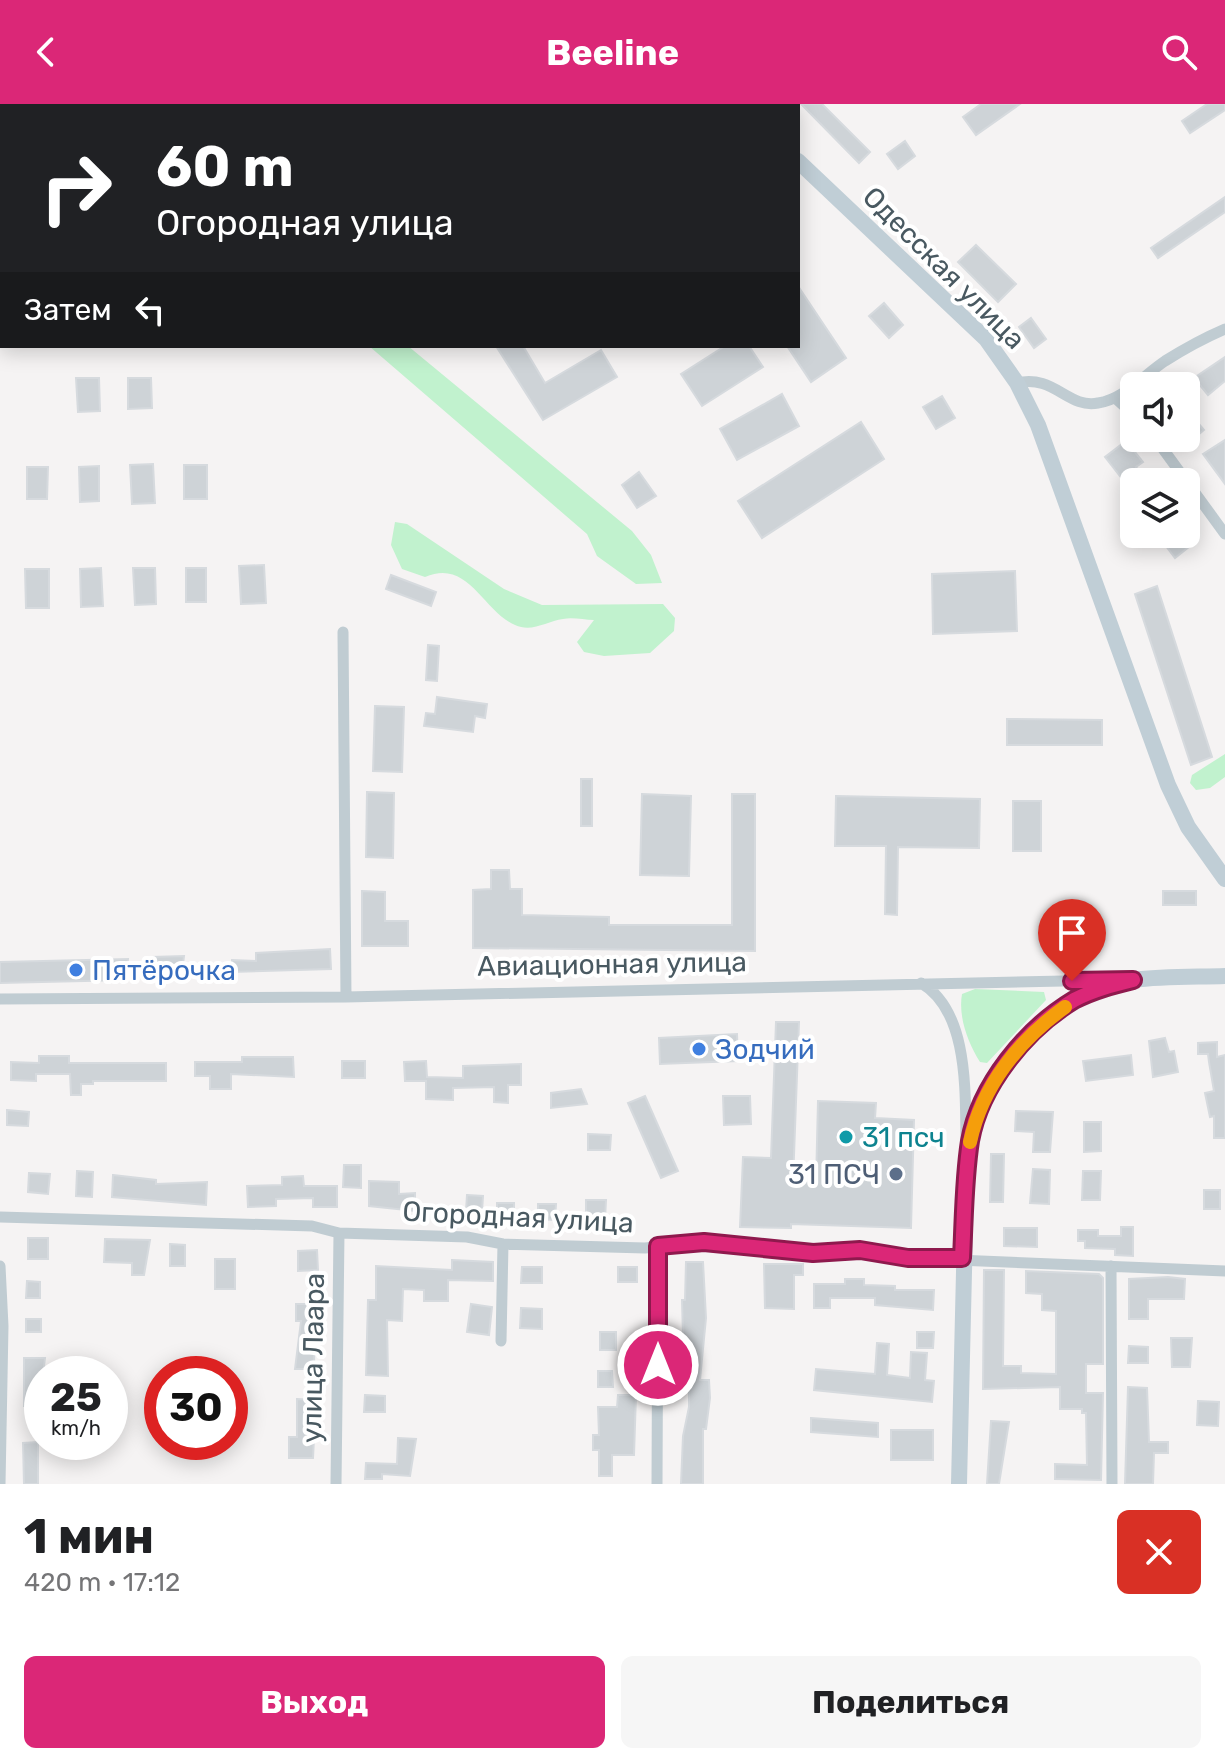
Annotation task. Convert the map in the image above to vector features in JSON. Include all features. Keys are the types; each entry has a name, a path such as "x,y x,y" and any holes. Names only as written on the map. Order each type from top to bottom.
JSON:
{"main road":[{"name":"Одесская улица","path":"800,163 986,339 1017,383 1055,470 1168,785 1188,827 1225,879"},
{"name":"Авиационная улица","path":"1133,980 1225,976"},
{"path":"959,1484 962,1258 966,1187 976,1120 989,1090 1011,1057 1036,1030 1073,1001 1133,980"}],"street":[{"path":"1017,383 1032,380 1050,384 1078,402 1094,404 1115,398 1164,362 1225,329"},
{"path":"1115,398 1120,402"},
{"path":"1165,452 1225,534"},
{"path":"343,632 346,997"},
{"name":"Авиационная улица","path":"0,999 346,997 1133,980"},
{"path":"921,983 932,989 946,1008 959,1049 965,1106 966,1187"},
{"name":"Огородная улица","path":"0,1217 312,1226 339,1233 467,1237 503,1244 658,1246 704,1242 813,1253 860,1250 908,1258 1225,1271"},
{"name":"улица Лаара","path":"336,1484 339,1233"},
{"path":"501,1341 503,1244"},
{"path":"657,1484 658,1246"},
{"path":"0,1266 3,1326 0,1484"},
{"path":"1111,1266 1112,1484"}],"green space":[{"path":"371,348 410,348 632,531 651,555 662,583 636,584 597,556 587,534"},
{"path":"395,522 407,524 504,589 542,605 663,604 675,618 674,631 650,653 604,656 584,652 577,642 594,620 567,618 521,627 503,618 474,588 453,574 425,577 402,569 391,545"},
{"path":"1225,754 1225,777 1210,788 1196,790 1190,783 1192,775"},
{"path":"975,989 1044,992 1046,1000 987,1063 980,1062 976,1055 963,1021 962,994"}],"building":[{"path":"801,104 822,104 870,152 859,163"},
{"path":"981,104 1020,104 976,135 963,117"},
{"path":"1207,104 1225,104 1225,110 1190,133 1182,121"},
{"path":"905,141 915,156 898,169 887,154"},
{"path":"1225,197 1225,212 1158,258 1151,248"},
{"path":"976,245 1016,284 998,302 958,262"},
{"path":"800,289 846,358 811,382 788,348 800,348"},
{"path":"884,303 903,325 889,338 869,316"},
{"path":"1031,318 1046,339 1034,348 1019,327"},
{"path":"497,348 524,348 545,383 601,350 617,377 543,420"},
{"path":"722,348 750,348 763,367 702,406 681,374"},
{"path":"1225,357 1225,381 1208,395 1200,385 1200,374"},
{"path":"76,378 99,378 100,411 78,412"},
{"path":"128,378 151,378 152,408 128,409"},
{"path":"782,394 799,426 737,460 720,429"},
{"path":"942,396 955,418 936,429 923,407"},
{"path":"861,422 884,459 762,538 738,501"},
{"path":"1225,440 1225,484 1203,454"},
{"path":"1120,446 1120,452 1135,452 1143,462 1137,468 1120,468 1120,476 1105,457"},
{"path":"153,464 155,503 132,504 130,465"},
{"path":"184,465 207,465 207,499 184,499"},
{"path":"99,466 99,501 80,502 79,467"},
{"path":"27,467 48,467 47,499 27,499"},
{"path":"639,472 656,496 637,508 622,485"},
{"path":"1168,548 1188,548 1175,558"},
{"path":"264,565 266,603 241,604 239,566"},
{"path":"101,568 103,606 81,607 80,569"},
{"path":"133,568 155,568 156,604 135,605"},
{"path":"186,568 206,568 206,602 186,602"},
{"path":"25,569 49,569 49,608 26,608"},
{"path":"1015,571 1017,631 933,634 932,574"},
{"path":"391,575 436,592 431,606 386,589"},
{"path":"1157,586 1212,757 1191,765 1135,594"},
{"path":"428,645 439,646 437,681 426,680"},
{"path":"437,697 487,704 485,718 475,716 473,732 424,726 426,713 435,714"},
{"path":"375,706 404,707 402,772 373,771"},
{"path":"1007,719 1102,720 1102,745 1007,745"},
{"path":"581,779 592,779 592,826 581,826"},
{"path":"367,792 394,793 393,858 366,857"},
{"path":"642,794 691,796 689,876 640,875"},
{"path":"732,794 755,794 755,951 473,948 473,890 491,889 491,870 509,870 510,889 522,889 522,915 609,917 609,925 732,925"},
{"path":"836,796 980,799 979,848 898,847 897,915 885,914 886,846 835,846"},
{"path":"1013,801 1041,801 1041,851 1013,851"},
{"path":"362,891 385,892 385,921 408,921 408,946 362,946"},
{"path":"1163,891 1196,891 1196,905 1163,905"},
{"path":"330,949 331,969 231,972 232,960 256,961 256,953"},
{"path":"184,956 182,973 152,974 152,957"},
{"path":"128,959 126,980 0,983 0,962"},
{"path":"776,1022 799,1022 793,1182 816,1183 818,1101 876,1103 875,1118 914,1120 911,1228 791,1224 791,1228 740,1227 743,1157 771,1158"},
{"name":"Зодчий","path":"737,1034 738,1061 660,1064 659,1038"},
{"path":"1165,1038 1169,1052 1174,1051 1178,1072 1153,1077 1149,1041"},
{"path":"1217,1042 1217,1057 1225,1055 1225,1138 1214,1138 1214,1116 1210,1117 1205,1093 1214,1091 1208,1054 1198,1054 1198,1043"},
{"path":"1131,1055 1133,1075 1086,1081 1083,1061"},
{"path":"39,1056 69,1056 69,1063 166,1063 166,1081 93,1081 93,1084 81,1084 81,1095 71,1095 70,1074 36,1074 36,1081 11,1080 11,1062 39,1063"},
{"path":"242,1057 293,1057 294,1077 231,1074 231,1089 210,1089 210,1076 195,1076 195,1062 242,1062"},
{"path":"342,1061 365,1061 365,1078 342,1078"},
{"path":"426,1061 427,1077 463,1078 463,1066 521,1064 521,1085 508,1085 508,1103 494,1102 494,1087 453,1088 453,1100 426,1099 426,1081 405,1081 404,1062"},
{"path":"581,1089 587,1104 551,1108 551,1093"},
{"path":"645,1096 678,1171 661,1178 628,1103"},
{"path":"723,1096 750,1096 751,1124 724,1125"},
{"path":"7,1110 29,1112 28,1126 7,1125"},
{"path":"1016,1111 1053,1112 1050,1152 1033,1152 1034,1132 1015,1131"},
{"path":"1084,1122 1101,1122 1101,1151 1084,1152"},
{"path":"588,1134 611,1135 610,1150 588,1150"},
{"path":"991,1154 1004,1154 1003,1202 990,1202"},
{"path":"344,1165 361,1165 361,1188 343,1187"},
{"path":"1033,1169 1050,1170 1049,1204 1030,1203"},
{"path":"77,1171 93,1172 92,1197 76,1196"},
{"path":"1083,1171 1101,1171 1100,1200 1082,1200"},
{"path":"29,1173 50,1174 48,1194 28,1192"},
{"path":"113,1175 156,1180 156,1184 207,1182 206,1205 112,1197"},
{"path":"303,1176 304,1186 337,1186 337,1207 313,1207 313,1198 276,1199 276,1206 248,1207 247,1186 282,1185 282,1177"},
{"path":"369,1181 399,1182 399,1194 415,1193 415,1211 369,1206"},
{"path":"1204,1190 1220,1190 1220,1209 1204,1209"},
{"path":"467,1195 483,1196 482,1212 466,1211"},
{"path":"586,1200 606,1200 605,1220 586,1220"},
{"path":"497,1203 514,1203 514,1215 497,1215"},
{"path":"538,1204 556,1204 555,1220 538,1219"},
{"path":"1121,1227 1133,1227 1133,1256 1115,1255 1115,1249 1085,1248 1085,1241 1078,1241 1078,1230 1098,1230 1098,1236 1121,1236"},
{"path":"1004,1228 1037,1228 1037,1247 1004,1246"},
{"path":"28,1238 48,1238 48,1259 28,1259"},
{"path":"105,1239 150,1240 144,1275 132,1275 132,1263 104,1262"},
{"path":"170,1244 185,1245 185,1266 170,1266"},
{"path":"317,1250 318,1270 298,1271 298,1251"},
{"path":"215,1259 235,1259 235,1289 215,1289"},
{"path":"452,1260 493,1262 493,1281 448,1280 448,1301 424,1301 424,1290 403,1289 402,1321 387,1320 388,1376 366,1375 368,1300 376,1300 376,1266 452,1270"},
{"path":"686,1262 703,1262 706,1318 700,1380 709,1380 710,1398 706,1429 703,1429 703,1484 681,1484 683,1436 689,1407 689,1373 684,1373 682,1300 685,1300"},
{"path":"764,1264 803,1264 803,1275 794,1275 794,1309 765,1308"},
{"path":"522,1267 542,1267 542,1283 521,1283"},
{"path":"618,1267 637,1267 637,1282 618,1282"},
{"path":"984,1270 1004,1270 1003,1366 1021,1366 1021,1373 1056,1374 1056,1311 1042,1310 1042,1294 1026,1293 1026,1271 1099,1274 1103,1278 1103,1364 1086,1364 1086,1393 1103,1393 1101,1480 1055,1479 1055,1464 1087,1465 1086,1413 1082,1413 1082,1409 1060,1409 1060,1387 983,1389"},
{"path":"845,1279 864,1279 864,1285 895,1286 895,1290 934,1290 933,1310 875,1305 875,1298 830,1298 830,1308 814,1308 814,1284 845,1284"},
{"path":"1129,1279 1185,1279 1184,1299 1148,1299 1148,1319 1129,1319"},
{"path":"27,1281 40,1282 40,1298 26,1298"},
{"path":"296,1304 315,1304 314,1369 295,1369 301,1321 296,1321"},
{"path":"471,1304 492,1307 489,1335 467,1332"},
{"path":"521,1308 542,1309 542,1329 520,1328"},
{"path":"26,1319 41,1319 41,1332 26,1332"},
{"path":"600,1332 616,1332 616,1350 600,1350"},
{"path":"917,1332 934,1332 933,1348 917,1348"},
{"path":"1171,1338 1192,1338 1190,1367 1172,1367"},
{"path":"877,1343 889,1344 887,1375 910,1378 911,1352 927,1353 925,1380 934,1381 932,1402 814,1390 816,1369 875,1374"},
{"path":"1129,1346 1148,1347 1148,1363 1128,1363"},
{"path":"598,1371 612,1371 613,1387 598,1387"},
{"path":"1128,1387 1147,1388 1149,1442 1168,1442 1168,1453 1154,1453 1153,1484 1125,1484"},
{"path":"365,1395 385,1396 385,1412 364,1412"},
{"path":"618,1395 636,1395 634,1455 612,1455 612,1476 599,1476 599,1450 593,1450 593,1435 599,1435 598,1407 617,1407"},
{"path":"297,1399 316,1400 313,1458 289,1458 289,1437 297,1437"},
{"path":"1198,1401 1219,1402 1218,1426 1197,1425"},
{"path":"811,1418 878,1423 878,1437 811,1432"},
{"path":"991,1421 1009,1422 999,1484 987,1484"},
{"path":"891,1430 933,1430 933,1460 891,1460"},
{"path":"398,1438 416,1439 410,1476 382,1474 382,1479 365,1479 366,1463 397,1464"},
{"path":"23,1443 24,1460 38,1460 38,1484 24,1484"}],"slow traffic":[{"path":"970,1142 989,1090 1011,1057 1036,1030 1065,1007"}],"place":[{"name":"Пятёрочка","path":"76,970"},
{"name":"Зодчий","path":"699,1049"},
{"name":"31 псч","path":"846,1137"},
{"name":"31 ПСЧ","path":"896,1174"}],"route":[{"path":"658,1365 658,1246 704,1242 813,1253 860,1250 908,1258 962,1258 971,1139 989,1090 1011,1057 1054,1015 1092,992 1133,980 1072,981"}]}
